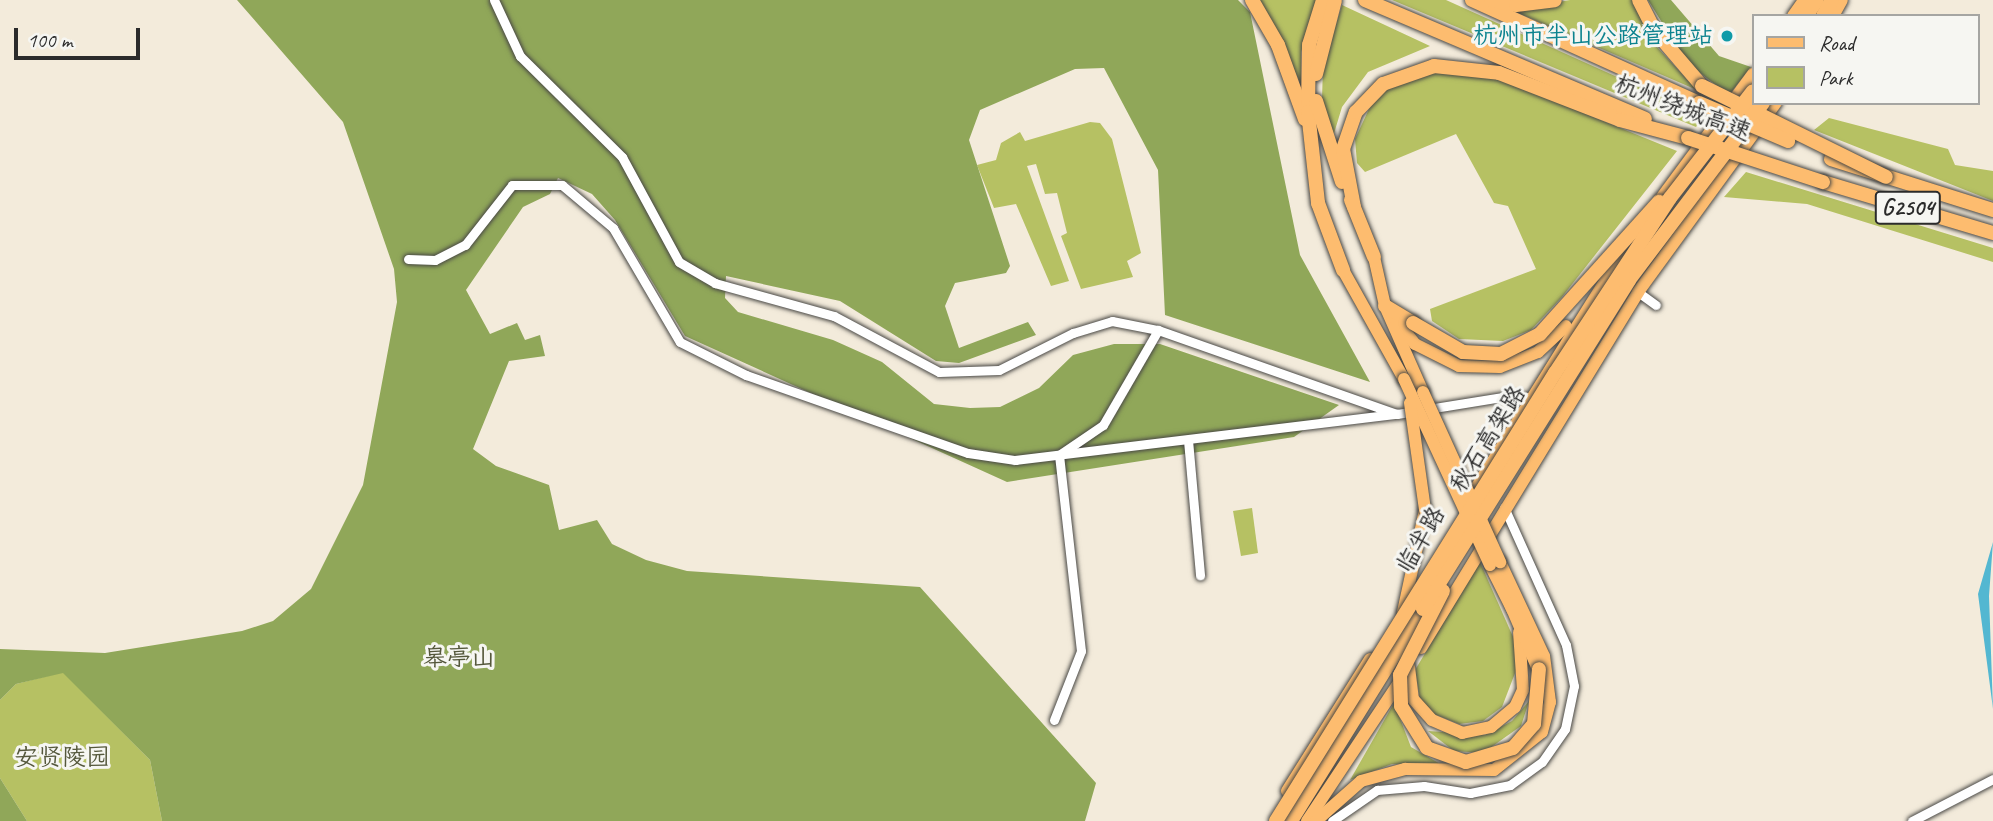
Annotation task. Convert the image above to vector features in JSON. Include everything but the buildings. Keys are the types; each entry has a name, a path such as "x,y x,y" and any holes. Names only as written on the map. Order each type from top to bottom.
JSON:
{"highway":[{"path":"1252,0 1278,45 1312,136"},
{"path":"1324,0 1309,45 1312,136 1318,203 1343,270"},
{"path":"1335,0 1316,65 1316,103 1374,257"},
{"name":"杭州绕城高速","path":"1472,0 1699,103 1831,159 1993,210"},
{"path":"1491,0 1516,5 1555,0"},
{"path":"1639,0 1661,39 1702,86 1886,177"},
{"name":"杭州绕城高速","path":"1368,1 1688,138 1993,233"},
{"path":"1354,207 1343,149 1352,120 1383,84 1424,68 1472,65 1620,120 1688,138"},
{"name":"秋石高架路","path":"1276,821 1555,373 1697,163 1752,92"},
{"name":"秋石高架路","path":"1292,821 1629,281 1761,105"},
{"path":"1385,306 1463,352 1501,354 1539,334 1697,163"},
{"path":"1454,559 1400,675 1401,706 1417,738 1452,760 1500,757 1534,724 1539,669 1511,604"}],"main road":[{"name":"临半路","path":"1269,821 1342,698 1403,612 1529,395 1589,299 1752,75"},
{"path":"1307,821 1409,667 1503,506 1638,292 1775,105"},
{"path":"1374,257 1385,306 1511,604 1525,673 1523,690 1505,719 1476,731 1445,730 1413,699 1409,667"},
{"path":"1316,821 1361,781 1405,769 1494,770 1542,732 1550,702 1544,656 1404,379 1343,270"},
{"path":"1385,306 1404,334 1434,354 1459,366 1500,367 1538,352 1589,299"},
{"path":"1403,612 1425,510 1417,429 1404,379"}],"street":[{"path":"494,0 520,56 598,127 679,262 697,275 834,316 914,361 961,375 1019,364 1073,332 1112,321 1158,330 1397,414"},
{"path":"408,259 435,260 465,245 512,185 562,185 613,228 680,342 746,375 968,453 1015,460 1397,414 1529,395 1563,408"},
{"path":"1638,292 1656,305"},
{"path":"1059,455 1103,425 1158,330"},
{"path":"1188,440 1200,575"},
{"path":"1054,720 1081,651 1059,455"},
{"path":"1332,821 1377,790 1424,786 1470,793 1510,785 1542,762 1564,729 1574,686 1566,645 1503,506"},
{"path":"1912,821 1993,779"}],"green space":[{"name":"皋亭山","path":"237,0 1238,0 1250,12 1300,255 1370,382 1165,315 1158,170 1104,68 1075,69 980,110 969,140 1010,266 1006,273 955,283 945,306 959,348 1028,322 1036,335 959,363 936,361 840,301 726,276 725,298 738,312 833,340 882,362 934,404 970,408 1000,407 1039,388 1073,355 1114,344 1160,344 1339,405 1294,437 1007,482 685,336 615,220 592,194 558,178 550,194 523,207 466,290 490,334 517,323 525,340 540,335 545,356 509,361 473,449 496,466 549,485 559,530 597,520 612,544 646,560 687,571 920,587 1096,783 1085,821 162,821 150,760 63,673 16,684 0,700 0,649 105,653 242,631 273,621 311,589 363,485 397,302 394,269 343,122"},
{"path":"1259,0 1319,0 1301,52 1301,84"},
{"path":"1392,0 1446,0 1704,116 1696,127"},
{"path":"1570,0 1633,0 1656,46 1697,90 1511,10"},
{"path":"1648,0 1671,0 1719,56 1751,67 1729,95 1687,63"},
{"path":"1342,5 1430,46 1368,72 1342,107 1332,140 1322,99 1323,67"},
{"path":"1431,71 1485,73 1677,151 1562,297 1531,330 1503,341 1459,339 1432,321 1430,309 1536,269 1508,206 1494,203 1456,134 1365,172 1357,163 1355,139 1376,94"},
{"path":"1829,118 1948,149 1955,165 1993,171 1993,201 1814,130"},
{"path":"1090,122 1100,123 1112,139 1141,253 1127,261 1133,277 1081,289 1061,236 1067,233 1057,193 1045,194 1036,164 1027,166 1069,281 1051,286 1016,204 994,208 977,165 996,160 1001,143 1020,132 1025,141"},
{"path":"1746,172 1993,248 1993,262 1807,204 1724,197"},
{"path":"1252,508 1258,553 1241,556 1233,511"},
{"path":"1480,562 1514,639 1517,668 1502,707 1483,721 1459,724 1429,712 1420,699 1415,670"},
{"name":"安贤陵园","path":"63,672 150,760 162,821 27,821 0,778 0,700 16,684"},
{"path":"1529,701 1521,726 1483,753 1454,751 1428,731 1485,735 1512,721"},
{"path":"1394,703 1411,747 1442,765 1392,764 1350,780"},
{"path":"0,778 27,821 0,821"}],"water":[{"path":"1993,542 1989,596 1993,709 1978,594"}],"place":[{"name":"杭州市半山公路管理站","path":"1727,36"}]}
